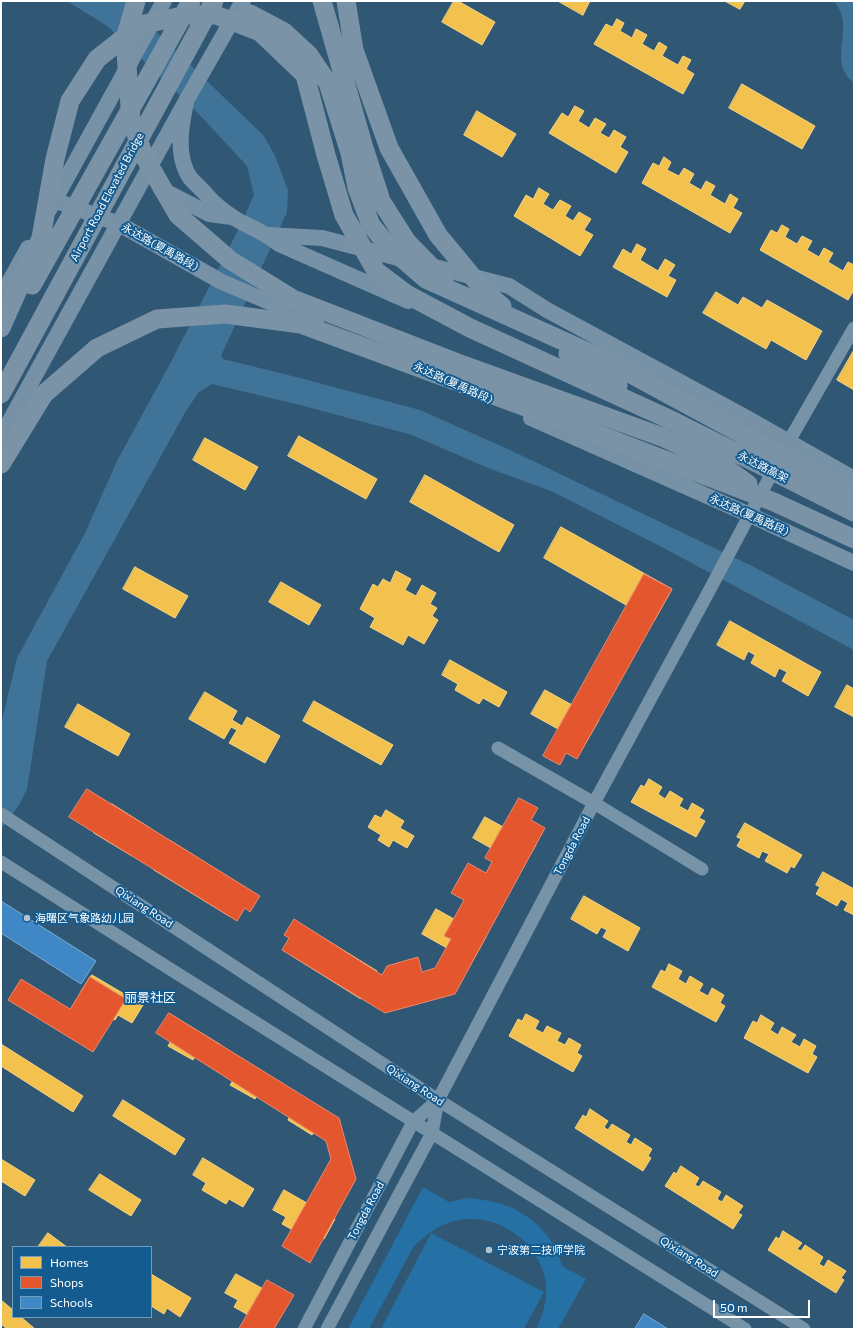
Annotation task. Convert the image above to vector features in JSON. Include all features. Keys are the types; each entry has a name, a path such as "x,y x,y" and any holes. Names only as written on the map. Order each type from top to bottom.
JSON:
{"highway":[{"path":"136,1 125,39 131,120 144,156 178,215 230,260 293,299 463,365 662,438 720,464 774,502"},
{"name":"Airport Road Elevated Bridge","path":"1,394 214,1"},
{"path":"322,1 360,133 382,201 407,242 454,292"},
{"path":"346,1 354,50 389,148 438,235 486,294 532,330 673,421"},
{"path":"1,328 41,238 55,159 70,101 98,59 140,25 189,8 230,7 256,17 284,32 309,55 328,84 350,153 357,188 371,225 389,247 426,279 603,359 854,495"},
{"path":"189,8 216,15 260,32 305,75 326,155 344,215 376,271 408,296 470,328 673,421"},
{"name":"Airport Road Elevated Bridge","path":"1,340 189,8"},
{"path":"1,464 44,394 97,348 157,320 225,314 301,324 561,420 774,502 854,539"},
{"name":"永达路高架","path":"673,421 854,512"}],"main road":[{"path":"1,437 186,101 243,1"},
{"path":"1,297 162,6"},
{"path":"186,101 181,124 183,163 190,178 209,198 233,217 273,239 776,466 854,506"},
{"path":"143,180 208,214 233,217"},
{"name":"永达路(夏禹路段)","path":"54,200 119,224 222,282 750,515 854,563"},
{"path":"273,239 322,238 509,286 547,310 789,441 854,479"}],"street":[{"name":"Tongda Road","path":"327,1329 432,1133 438,1100 594,803 789,441 854,328"},
{"path":"498,748 594,803 702,869"},
{"name":"Qixiang Road","path":"1,814 438,1100 804,1329"},
{"path":"4,863 413,1122 745,1329"},
{"name":"Tongda Road","path":"304,1329 413,1122 438,1100"}],"shaded area":[{"path":"67,1 124,1 264,136 275,156 288,190 287,212 221,356 223,359 420,410 510,450 754,567 854,620 854,650 656,544 551,491 488,468 412,435 300,405 212,384 198,393 186,411 47,661 27,789 19,805 1,829 1,724 17,658 85,533 117,461 171,362 236,234 254,195 247,166 195,110 107,26"},
{"path":"834,1 854,1 854,82 848,77 841,59 843,20 840,10"},
{"path":"423,1187 449,1202 472,1198 510,1207 522,1213 543,1230 558,1253 562,1266 586,1279 558,1329 536,1329 544,1308 546,1285 542,1269 536,1255 526,1243 514,1233 501,1226 486,1221 471,1219 449,1222 433,1230 414,1246 369,1329 348,1329"},
{"path":"431,1233 544,1292 524,1329 381,1329"}],"building: Homes":[{"path":"454,1 458,1 495,22 482,45 442,22"},
{"path":"558,1 590,1 583,15"},
{"path":"725,1 745,1 740,9"},
{"path":"617,19 624,23 620,31 632,38 636,29 647,35 642,44 654,51 659,42 667,47 662,56 678,65 683,56 691,60 686,69 694,74 683,94 594,44 606,24 612,27"},
{"path":"742,84 815,126 802,149 729,108"},
{"path":"575,106 584,111 578,121 589,128 595,118 606,124 600,133 609,138 614,130 626,137 620,147 628,152 616,173 549,133 562,113 568,117"},
{"path":"477,111 516,134 502,157 464,135"},
{"path":"664,157 671,162 667,170 679,176 684,168 694,174 689,183 701,190 706,181 715,186 710,195 725,204 730,194 738,199 733,208 742,213 730,233 642,183 653,163 659,166"},
{"path":"539,188 549,194 543,204 553,210 560,200 571,206 565,216 573,221 579,212 591,219 584,230 593,235 580,256 514,216 526,195 533,199"},
{"path":"782,225 789,229 785,237 797,244 802,236 812,241 807,250 819,257 824,248 833,253 828,262 843,271 848,262 854,265 852,275 854,277 854,290 848,300 760,250 771,230 777,233"},
{"path":"637,244 646,249 640,260 658,271 665,259 675,265 668,276 676,280 667,297 613,267 623,249 631,254"},
{"path":"716,292 738,305 743,297 762,308 767,300 822,331 806,360 771,340 766,349 703,313"},
{"path":"854,350 854,390 837,380"},
{"path":"299,436 377,479 366,499 288,456"},
{"path":"205,438 258,467 245,490 193,460"},
{"path":"425,475 514,525 499,552 410,502"},
{"path":"561,527 672,589 654,621 544,558"},
{"path":"135,567 188,596 175,618 123,589"},
{"path":"396,571 411,579 405,590 416,596 422,585 436,593 430,604 437,608 432,616 438,620 424,644 408,635 403,645 370,627 375,618 360,609 373,584 378,587 383,579 390,583"},
{"path":"281,582 321,605 309,625 269,602"},
{"path":"730,621 821,672 808,696 782,681 787,672 779,668 775,677 751,663 755,655 748,651 744,660 717,645"},
{"path":"450,660 507,692 499,707 483,698 479,704 455,690 458,684 442,675"},
{"path":"847,685 854,689 854,717 835,707"},
{"path":"545,690 599,720 585,744 531,714"},
{"path":"205,692 237,711 232,720 242,726 247,717 280,736 265,763 229,743 237,730 231,727 224,739 189,719"},
{"path":"314,701 393,745 381,765 303,721"},
{"path":"78,704 130,734 118,756 65,727"},
{"path":"649,779 662,787 658,794 665,799 670,791 683,799 679,806 688,811 692,803 704,810 699,818 705,821 696,837 631,802 641,785 644,787"},
{"path":"112,804 150,828 132,856 94,833"},
{"path":"386,810 404,821 400,828 414,836 407,848 393,840 389,847 378,840 381,835 368,827 375,815 381,818"},
{"path":"485,817 536,845 523,866 473,838"},
{"path":"745,823 802,855 794,868 791,866 787,873 765,861 769,854 762,851 759,858 737,846 741,839 737,837"},
{"path":"171,841 246,888 229,916 154,870"},
{"path":"823,872 854,889 854,915 844,910 848,903 841,899 837,906 816,894 820,887 816,885"},
{"path":"584,896 640,928 628,951 603,937 607,930 601,927 597,934 571,919"},
{"path":"436,909 486,937 472,962 422,934"},
{"path":"309,929 377,971 361,999 292,956"},
{"path":"669,964 682,971 678,979 686,984 690,976 703,984 699,991 708,996 712,988 724,995 720,1003 725,1006 716,1022 652,987 661,970 665,972"},
{"path":"92,975 143,1005 132,1023 118,1015 115,1020 91,1006 94,1000 81,992"},
{"path":"170,1014 221,1045 209,1063 196,1055 193,1060 168,1046 172,1039 159,1032"},
{"path":"526,1014 539,1021 535,1029 543,1033 547,1026 561,1033 557,1041 565,1045 569,1038 581,1045 577,1053 582,1056 573,1072 509,1036 518,1019 522,1021"},
{"path":"761,1015 774,1023 770,1030 778,1035 782,1027 796,1035 791,1042 800,1047 804,1039 816,1046 812,1054 817,1057 808,1073 744,1038 753,1021 757,1023"},
{"path":"1,1044 83,1096 73,1112 1,1066"},
{"path":"232,1053 283,1084 272,1102 258,1094 255,1099 230,1085 234,1079 221,1071"},
{"path":"289,1089 340,1120 329,1138 315,1130 312,1135 288,1120 291,1114 278,1107"},
{"path":"123,1100 185,1139 175,1155 113,1116"},
{"path":"590,1109 608,1121 604,1127 608,1130 612,1124 630,1135 626,1142 631,1145 635,1138 652,1149 648,1156 651,1158 643,1171 575,1128 583,1115 586,1117"},
{"path":"203,1158 254,1189 243,1207 229,1199 226,1204 202,1190 206,1183 193,1175"},
{"path":"1,1159 35,1180 25,1196 1,1181"},
{"path":"681,1166 699,1178 695,1185 699,1187 703,1181 721,1192 717,1199 722,1202 726,1195 743,1206 738,1213 742,1215 733,1229 665,1186 674,1172 676,1174"},
{"path":"100,1174 141,1200 131,1216 89,1190"},
{"path":"284,1190 335,1219 324,1239 311,1231 307,1238 282,1224 286,1217 273,1210"},
{"path":"783,1231 802,1243 797,1249 801,1251 805,1245 823,1257 819,1264 824,1267 828,1260 846,1271 841,1278 844,1280 836,1293 768,1250 776,1237 779,1239"},
{"path":"48,1233 66,1246 39,1246"},
{"path":"236,1274 287,1302 276,1322 263,1315 259,1321 234,1307 238,1300 225,1293"},
{"path":"152,1275 191,1298 180,1317 167,1308 164,1314 152,1307"},
{"path":"1,1300 12,1309 12,1318 22,1318 35,1329 7,1329 1,1324"}],"building: Shops":[{"path":"644,574 672,589 577,759 566,753 560,765 543,756"},
{"path":"87,789 260,896 250,912 245,908 237,921 69,817"},
{"path":"519,798 538,808 531,820 545,828 455,994 385,1013 282,950 289,938 284,935 294,919 382,975 387,966 418,957 422,972 435,968 451,939 444,936 464,900 451,893 468,863 486,873 492,862 485,858"},
{"path":"90,977 126,999 93,1052 8,1000 21,979 70,1009"},
{"path":"169,1013 339,1118 356,1179 310,1263 282,1246 331,1159 326,1141 156,1033"},
{"path":"267,1280 294,1295 274,1329 239,1329"}],"building: Schools":[{"path":"1,901 96,961 81,984 1,933"},
{"path":"644,1314 668,1329 635,1329"}],"place":[{"name":"海曙区气象路幼儿园","path":"27,918"},
{"name":"宁波第二技师学院","path":"489,1250"}],"district":[{"name":"丽景社区","path":"150,998"}]}
